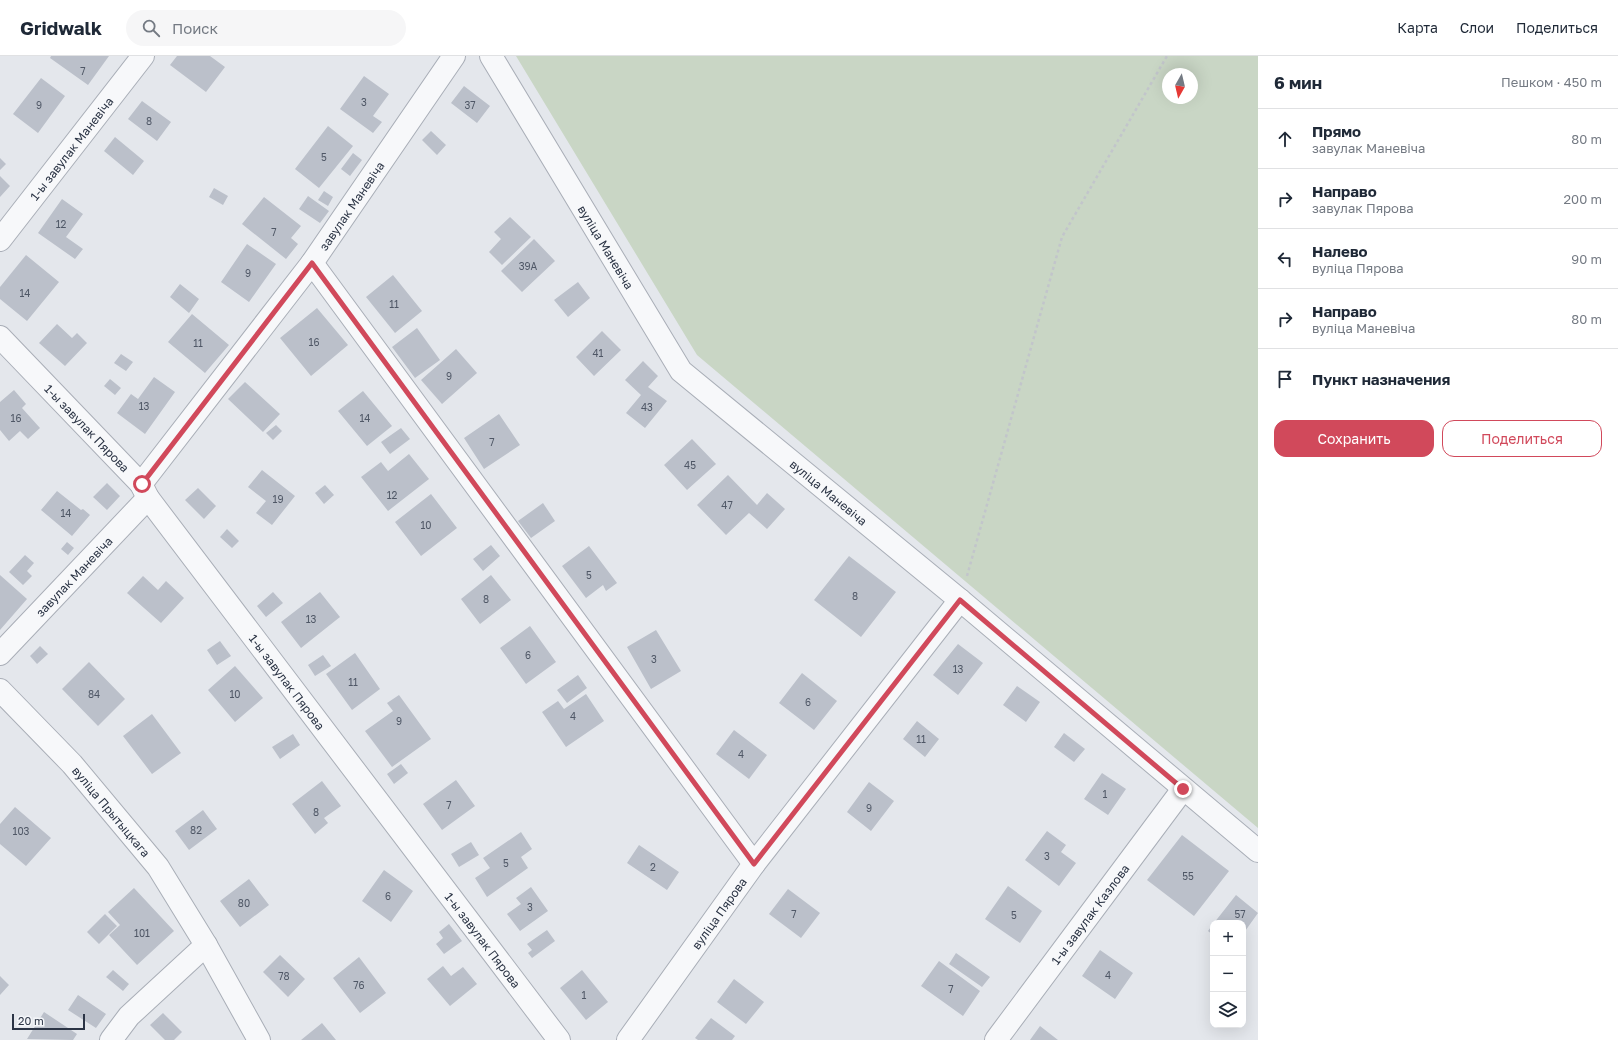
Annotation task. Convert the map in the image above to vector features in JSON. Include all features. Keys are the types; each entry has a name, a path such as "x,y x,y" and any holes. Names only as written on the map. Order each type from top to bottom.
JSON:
{"street":[{"name":"1-ы завулак Маневіча","path":"0,240 143,56"},
{"name":"завулак Маневіча","path":"0,654 145,491 312,263 454,56"},
{"name":"вуліца Маневіча","path":"491,56 681,371 960,600 1258,851"},
{"path":"312,263 754,864"},
{"name":"1-ы завулак Пярова","path":"0,337 145,491 559,1040"},
{"name":"вуліца Пярова","path":"628,1040 754,864 960,600"},
{"name":"вуліца Прытыцкага","path":"0,690 72,764 158,867 206,945 259,1040"},
{"name":"1-ы завулак Казлова","path":"996,1040 1183,789"},
{"path":"110,1040 129,1016 206,945"}],"path":[{"path":"960,600 1062,237 1167,56"}],"green space":[{"path":"516,56 1258,56 1258,828 697,355"}],"building":[{"path":"51,56 109,56 88,85 50,58"},
{"path":"177,56 210,56 225,67 206,92 170,65"},
{"path":"364,76 389,94 373,116 382,122 373,133 340,109"},
{"path":"41,78 65,96 38,133 13,114"},
{"path":"464,86 490,106 477,123 451,103"},
{"path":"142,101 171,122 157,141 128,119"},
{"path":"328,126 353,146 319,188 295,169"},
{"path":"431,131 446,145 437,155 422,140"},
{"path":"115,137 144,161 133,175 104,151"},
{"path":"353,153 362,160 350,176 341,169"},
{"path":"0,158 6,164 0,170"},
{"path":"0,176 10,186 0,197"},
{"path":"214,188 228,196 223,205 209,197"},
{"path":"324,191 333,197 328,206 318,200"},
{"path":"308,196 329,211 320,223 299,209"},
{"path":"264,197 301,226 291,238 298,244 286,259 242,224"},
{"path":"62,199 83,214 66,237 83,249 75,259 38,233"},
{"path":"510,217 531,237 502,265 489,252 501,239 494,232"},
{"path":"534,239 555,261 522,292 501,271"},
{"path":"247,244 276,264 249,302 221,282"},
{"path":"26,255 59,282 27,321 0,299 0,287"},
{"path":"393,275 422,311 395,333 366,297"},
{"path":"578,282 590,298 568,317 554,300"},
{"path":"180,284 199,299 189,313 170,297"},
{"path":"317,308 348,345 311,376 280,338"},
{"path":"192,314 229,345 205,373 168,342"},
{"path":"57,324 72,338 77,333 87,343 65,366 39,343"},
{"path":"417,328 440,360 415,378 392,347"},
{"path":"602,331 621,350 594,376 576,357"},
{"path":"456,349 477,373 442,404 421,380"},
{"path":"121,354 133,362 126,371 114,363"},
{"path":"643,361 658,376 648,387 667,401 645,428 626,413 641,395 625,380"},
{"path":"154,377 175,392 145,434 117,413 131,394 138,399"},
{"path":"110,379 121,388 115,395 104,386"},
{"path":"245,382 280,414 263,432 228,399"},
{"path":"14,390 26,404 22,408 40,428 28,439 20,431 9,441 0,430 0,402"},
{"path":"363,391 392,426 367,446 338,411"},
{"path":"499,414 520,445 484,469 464,438"},
{"path":"276,425 282,431 273,440 266,433"},
{"path":"401,428 410,439 390,454 381,442"},
{"path":"692,439 716,464 687,490 664,465"},
{"path":"409,454 429,479 388,511 361,477 381,462 388,471"},
{"path":"262,470 295,496 272,525 256,513 266,501 248,487"},
{"path":"728,475 757,505 767,493 785,509 767,529 749,513 726,535 697,505"},
{"path":"107,483 120,496 107,510 93,497"},
{"path":"325,485 334,495 324,504 315,493"},
{"path":"198,488 216,506 204,519 185,500"},
{"path":"57,491 81,510 83,509 90,515 72,536 41,510"},
{"path":"431,494 457,528 421,556 395,522"},
{"path":"543,503 555,521 531,538 518,521"},
{"path":"227,529 239,541 232,548 220,537"},
{"path":"67,542 74,548 68,555 61,549"},
{"path":"491,545 500,556 483,571 473,559"},
{"path":"589,546 617,583 606,591 603,585 586,598 562,566"},
{"path":"25,555 34,563 27,571 32,576 23,585 9,572"},
{"path":"849,556 896,592 861,637 814,600"},
{"path":"0,575 27,599 0,630"},
{"path":"491,575 511,600 480,624 461,599"},
{"path":"143,576 158,590 166,581 184,598 161,623 127,593"},
{"path":"273,592 283,603 266,617 257,606"},
{"path":"320,592 340,617 301,648 281,622"},
{"path":"530,626 556,662 526,684 500,648"},
{"path":"656,630 681,671 651,689 627,647"},
{"path":"220,641 231,656 217,665 207,650"},
{"path":"958,644 983,663 958,695 933,675"},
{"path":"40,646 48,654 37,664 30,656"},
{"path":"355,653 380,689 352,710 326,674"},
{"path":"323,655 331,666 315,676 308,665"},
{"path":"89,662 125,699 98,726 62,689"},
{"path":"235,666 263,698 235,722 208,690"},
{"path":"802,673 837,701 814,730 779,703"},
{"path":"578,675 587,688 567,703 557,690"},
{"path":"1017,686 1040,702 1026,722 1003,705"},
{"path":"586,694 604,721 566,747 542,712 558,701 564,709"},
{"path":"399,695 431,739 392,767 365,731 393,711 387,703"},
{"path":"152,714 181,753 152,774 123,736"},
{"path":"917,721 939,739 925,757 903,739"},
{"path":"734,730 767,755 749,779 716,754"},
{"path":"1064,733 1085,749 1074,762 1054,747"},
{"path":"293,734 300,745 280,759 272,747"},
{"path":"401,764 408,773 394,784 387,774"},
{"path":"1102,773 1126,789 1108,815 1084,799"},
{"path":"456,780 475,806 442,830 423,804"},
{"path":"322,781 341,806 324,818 328,823 315,834 292,804"},
{"path":"869,782 894,801 871,831 847,812"},
{"path":"15,807 51,838 26,866 0,844 0,824"},
{"path":"203,810 217,829 189,850 175,831"},
{"path":"1047,831 1066,845 1061,852 1076,863 1059,886 1025,860"},
{"path":"521,832 532,849 521,857 528,868 487,897 475,878 490,868 483,858"},
{"path":"1182,835 1229,871 1194,916 1147,880"},
{"path":"471,842 479,855 459,867 451,854"},
{"path":"639,845 679,872 667,890 627,863"},
{"path":"384,870 413,891 391,922 362,901"},
{"path":"249,879 269,905 240,927 220,901"},
{"path":"1008,886 1042,911 1020,943 985,919"},
{"path":"531,887 548,911 520,931 507,914 521,904 516,898"},
{"path":"134,888 174,931 137,965 109,935 120,925 108,912"},
{"path":"788,889 820,913 801,938 769,914"},
{"path":"1236,895 1258,913 1246,930 1246,920 1216,920"},
{"path":"105,914 117,926 99,944 87,932"},
{"path":"449,924 462,941 444,954 436,944 443,938 439,932"},
{"path":"547,930 555,941 532,958 528,953 532,950 527,944"},
{"path":"1100,950 1133,973 1115,999 1082,976"},
{"path":"956,953 990,977 982,987 949,964"},
{"path":"280,955 305,979 288,997 263,972"},
{"path":"359,957 386,993 360,1013 333,978"},
{"path":"939,961 980,991 963,1016 921,986"},
{"path":"443,966 451,976 463,967 477,984 450,1006 427,979"},
{"path":"113,970 129,984 123,991 106,977"},
{"path":"582,970 608,1002 586,1020 560,988"},
{"path":"0,976 9,985 0,995"},
{"path":"734,979 764,1002 746,1024 717,1002"},
{"path":"78,995 106,1014 96,1028 68,1010"},
{"path":"44,1012 77,1034 73,1040 27,1039"},
{"path":"163,1013 182,1032 174,1040 165,1040 150,1025"},
{"path":"711,1018 735,1036 732,1040 698,1040 695,1038"},
{"path":"322,1023 336,1040 301,1040"},
{"path":"1040,1026 1058,1040 1030,1040"}],"route":[{"path":"142,484 312,263 754,864 960,600 1183,789"}]}
